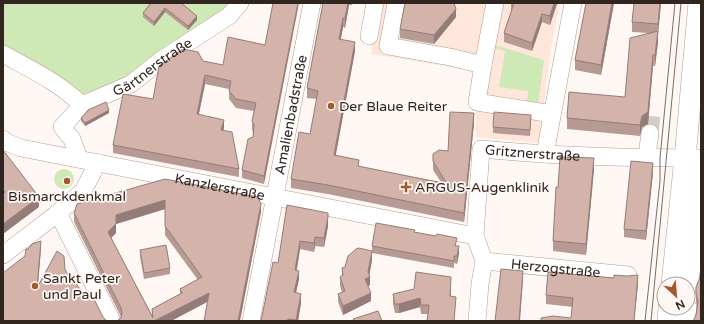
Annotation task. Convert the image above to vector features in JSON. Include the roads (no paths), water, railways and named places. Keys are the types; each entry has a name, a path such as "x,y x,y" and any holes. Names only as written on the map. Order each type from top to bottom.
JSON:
{"main road":[{"path":"689,276 696,159 699,3"},
{"path":"674,276 696,159"}],"street":[{"name":"Gärtnerstraße","path":"79,159 72,139 62,127 82,105 131,84 161,60 229,16 240,3"},
{"name":"Amalienbadstraße","path":"251,321 312,3"},
{"path":"369,36 375,3"},
{"path":"396,3 388,46 450,57 483,65"},
{"path":"495,3 477,102 552,114"},
{"path":"545,154 573,3"},
{"path":"3,54 49,78 68,91 82,105"},
{"path":"648,157 650,133"},
{"path":"3,139 6,142 21,148 96,162 94,172 83,191 58,213 3,255"},
{"name":"Gritznerstraße","path":"477,321 480,284 484,261 475,236 481,149 545,154 696,159"},
{"name":"Kanzlerstraße","path":"96,162 475,236"},
{"path":"58,213 112,321"},
{"name":"Herzogstraße","path":"484,261 628,276"}],"tunnel":[{"path":"650,133 652,115"}],"tram line":[{"path":"645,321 660,181 660,158 675,3"},
{"path":"651,321 681,3"}],"place":[{"name":"Der Blaue Reiter","path":"331,106"},
{"name":"Bismarckdenkmal","path":"67,181"},
{"name":"ARGUS-Augenklinik","path":"406,187"},
{"name":"Sankt Peter und Paul","path":"35,286"}]}
